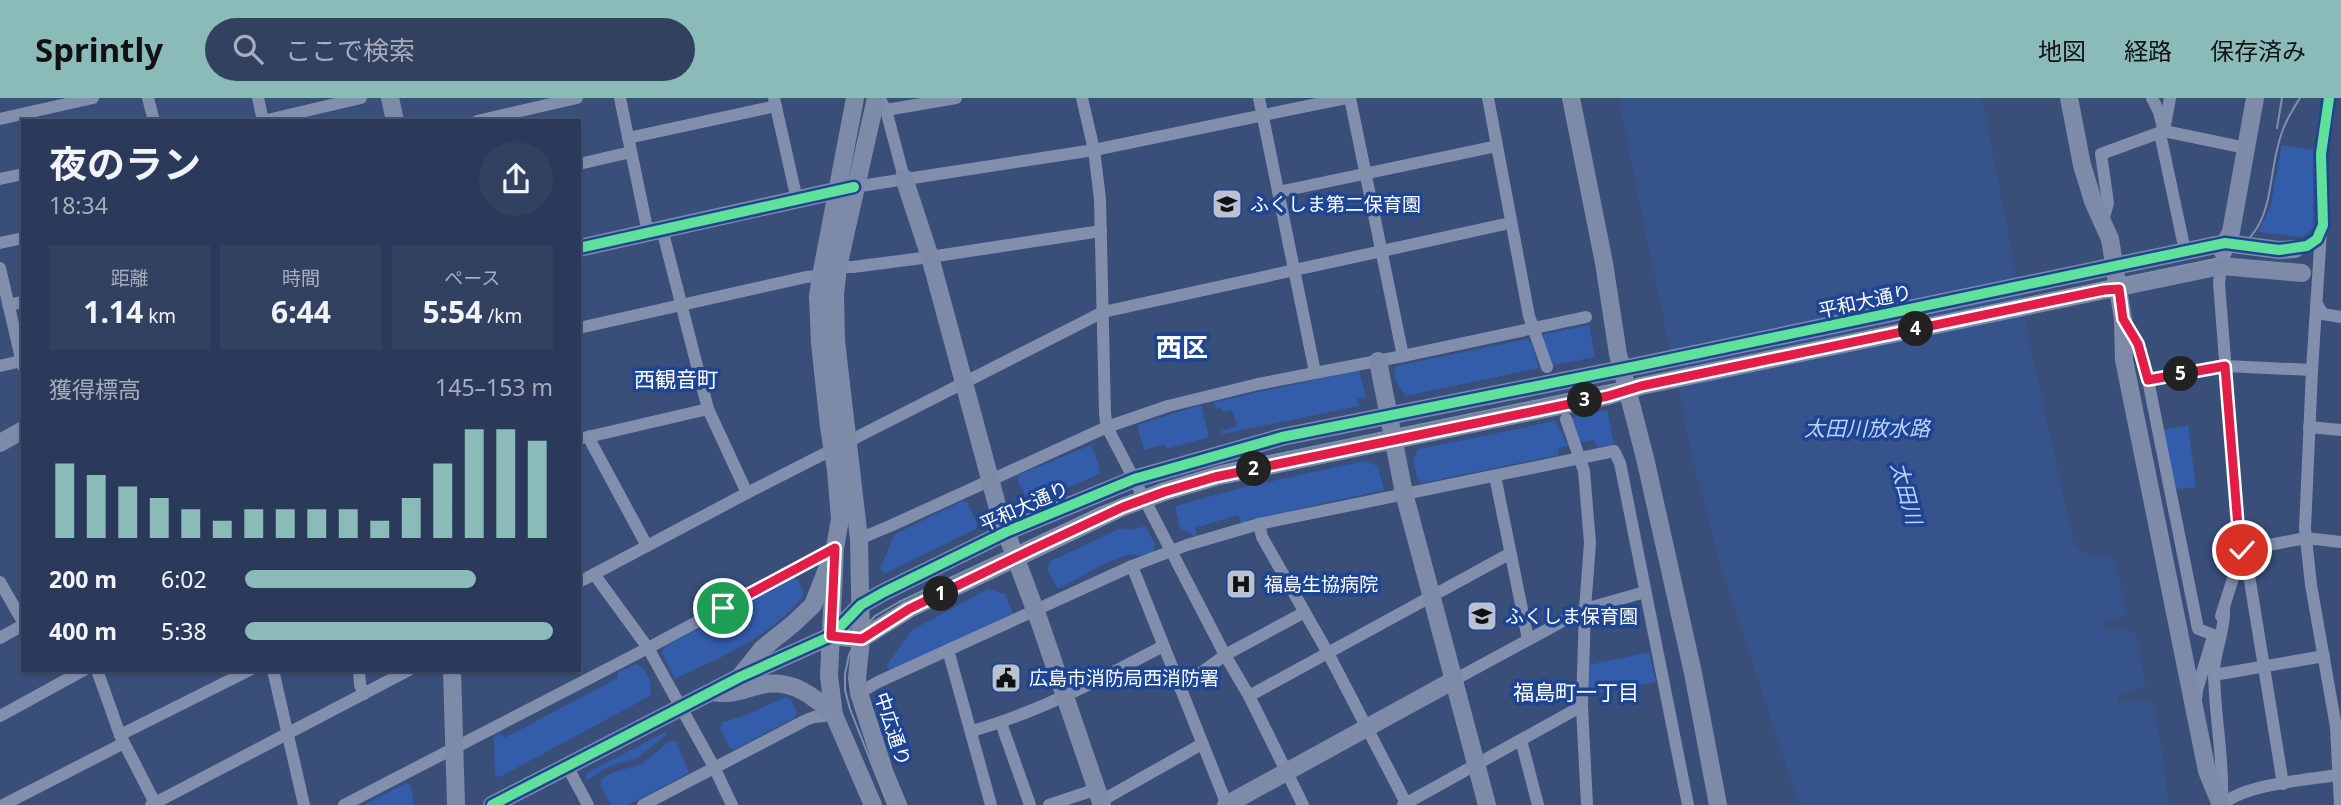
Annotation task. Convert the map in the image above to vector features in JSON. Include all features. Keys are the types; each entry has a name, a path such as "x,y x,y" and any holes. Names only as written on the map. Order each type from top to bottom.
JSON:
{"street":[{"path":"0,119 93,98"},
{"path":"148,98 153,119"},
{"path":"258,98 263,119"},
{"path":"272,119 361,98"},
{"path":"390,98 395,119"},
{"path":"494,119 577,98"},
{"path":"620,98 631,152 681,304 708,410 747,493"},
{"path":"840,446 829,427 818,296 855,98"},
{"path":"880,102 956,98"},
{"path":"1082,98 1094,150 1100,199 1107,427 1249,696 1303,805"},
{"path":"1259,98 1315,372"},
{"path":"581,248 854,187 1094,150 1348,98 1403,356"},
{"path":"1488,98 1532,328 1547,367"},
{"path":"1571,98 1604,263 1634,388 1645,458 1693,673 1718,805"},
{"path":"2069,98 2082,165 2093,201 2110,239 2107,269 2111,289 2123,319 2138,344 2148,380 2198,629 2214,635"},
{"path":"2152,98 2164,131"},
{"path":"2170,98 2161,138 2185,251"},
{"path":"2255,98 2219,283 2239,539 2250,581 2283,784"},
{"path":"2329,98 2321,154 2323,216 2312,370 2305,528 2311,585 2336,727 2340,805"},
{"path":"628,138 775,102 797,200"},
{"path":"880,102 930,257 1006,532 1100,798"},
{"path":"873,805 834,715 829,676 835,548 840,519 835,295 854,187 880,102"},
{"path":"2103,221 2108,203 2101,154 2164,131 2246,148"},
{"path":"1278,192 1497,146"},
{"path":"581,164 631,152"},
{"path":"0,179 21,174"},
{"path":"581,581 747,493 1103,312 1510,223"},
{"path":"838,267 930,257 1101,231"},
{"path":"2295,249 2311,244 2321,232"},
{"path":"0,243 21,238"},
{"name":"平和大通り","path":"492,805 740,677 831,636 861,605 884,592 1006,532 1114,485 1282,437 1629,368 2225,243 2279,250 2295,249"},
{"name":"平和大通り","path":"831,636 862,639 909,609 1016,557 1145,499 1215,477 2221,266 2302,273"},
{"path":"0,268 21,360"},
{"path":"2302,273 2308,275 2317,286"},
{"path":"581,328 806,277 821,276"},
{"path":"8,305 21,302"},
{"path":"2318,306 2323,314 2341,317"},
{"path":"859,538 1107,427 1205,396 1586,317"},
{"path":"2123,319 2124,360 2195,713 2207,771 2222,805"},
{"path":"1378,361 1404,493 1487,805"},
{"path":"0,366 21,364"},
{"path":"2148,380 2225,366 2312,370"},
{"path":"585,438 708,410"},
{"path":"1566,419 1584,471 1590,543 1582,706 1587,805"},
{"path":"2309,426 2341,430"},
{"path":"0,443 21,431"},
{"path":"585,438 592,444 647,546"},
{"name":"中広通り","path":"840,446 859,538 862,639 858,664 859,693 898,805"},
{"path":"859,693 1035,610 1172,551 1259,524 1614,451 1618,456 1688,805"},
{"path":"1495,475 1528,639"},
{"path":"1259,524 1262,537 1328,653 1405,804 1582,706"},
{"path":"2242,550 2306,538 2341,542"},
{"path":"344,805 835,548"},
{"path":"740,677 763,648 813,605 835,548"},
{"path":"2195,713 2197,690 2242,550"},
{"path":"1249,696 1509,554"},
{"path":"1132,566 1226,805 1585,609 1645,592"},
{"path":"594,574 648,648 732,805"},
{"path":"0,582 21,619"},
{"path":"2222,805 2223,777 2214,663 2225,621 2224,611"},
{"path":"1180,688 1226,654 1303,613"},
{"path":"0,638 21,624"},
{"path":"972,731 1001,723 1065,696 1163,646"},
{"path":"948,650 991,805"},
{"path":"2214,675 2324,656"},
{"path":"0,716 80,672"},
{"path":"98,672 122,739 154,804 405,672"},
{"path":"3,805 246,672"},
{"path":"273,672 304,805"},
{"path":"359,672 364,694"},
{"path":"452,672 456,805"},
{"path":"2187,672 2218,724"},
{"path":"711,692 732,694 763,684 784,683 820,701 834,715"},
{"path":"643,805 806,720 834,715"},
{"path":"1001,723 1030,805"},
{"path":"1521,740 1538,805"},
{"path":"1049,805 1100,798 1202,744"},
{"path":"567,766 588,805"},
{"path":"2222,805 2240,793 2337,775"}],"shaded area":[{"path":"2282,145 2313,150 2313,228 2303,237 2258,232 2270,208"},
{"path":"1589,325 1595,357 1549,366 1541,339 1545,334"},
{"path":"1527,339 1531,342 1539,368 1406,396 1396,378 1396,366"},
{"path":"1359,370 1366,397 1357,399 1359,406 1222,434 1221,431 1237,426 1232,410 1223,412 1221,408 1216,409 1214,402"},
{"path":"1201,405 1209,437 1167,449 1165,444 1144,450 1137,425"},
{"path":"1607,410 1614,444 1597,447 1594,440 1579,443 1570,418"},
{"path":"1555,421 1569,446 1558,448 1559,455 1422,483 1417,478 1413,458 1419,449"},
{"path":"2188,425 2196,487 2175,489 2162,430"},
{"path":"1091,445 1100,469 1099,474 1035,502 1029,502 1018,482 1018,475"},
{"path":"1364,461 1378,466 1384,490 1248,520 1242,525 1238,515 1195,528 1198,538 1180,528 1175,506 1249,486"},
{"path":"962,501 967,502 977,523 976,529 884,574 880,568 895,534"},
{"path":"1146,526 1155,545 1153,553 1116,559 1058,589 1047,569 1051,561 1121,528 1132,530"},
{"path":"793,578 798,579 804,595 777,623 745,644 675,679 662,653 664,647"},
{"path":"988,589 1005,594 1013,613 890,672 887,665 912,630"},
{"path":"1649,652 1656,682 1589,695 1589,665"},
{"path":"637,664 649,678 650,696 500,777 495,775 494,736 500,733 504,738 618,678 618,672"},
{"path":"785,697 790,699 797,712 795,718 735,749 730,748 720,729 723,722 746,715"},
{"path":"665,732 667,734 636,759 610,766 587,780 587,773"},
{"path":"671,740 676,741 689,773 628,805 611,805 601,787 601,780 611,773 642,764"},
{"path":"406,783 411,785 414,805 364,805"}],"water":[{"name":"太田川放水路","path":"1618,98 1982,98 2027,330 2074,544 2088,554 2114,558 2128,615 2103,623 2104,630 2135,631 2146,687 2118,696 2118,703 2152,701 2169,805 1799,805 1722,571 1693,462"}],"tram line":[{"path":"2277,128 2282,98"},
{"path":"888,805 850,709 845,690 845,674 849,655 863,629 875,616 899,602 1099,508 1161,484 1221,466 2220,258 2239,247 2261,220 2267,204 2282,132 2300,98"}],"cycle path":[{"path":"492,805 740,677 831,636 861,605 884,592 1006,532 1134,479 1282,437 2225,243 2279,250 2307,246 2317,239 2323,225 2321,154 2329,98"},
{"path":"581,248 854,187"}],"place":[{"name":"ふくしま第二保育園","path":"1227,204"},
{"name":"福島生協病院","path":"1241,584"},
{"name":"ふくしま保育園","path":"1482,616"},
{"name":"広島市消防局西消防署","path":"1006,678"}],"district":[{"name":"西区","path":"1182,347"},
{"name":"西観音町","path":"676,379"},
{"name":"福島町一丁目","path":"1576,692"}],"route":[{"path":"723,608 835,548 831,636 862,639 909,609 1033,549 1123,507 1189,484 1608,396 1641,386 2119,289 2123,319 2138,344 2148,380 2225,366 2242,550"}],"water label":[{"name":"太田川","path":"1907,493"}]}
